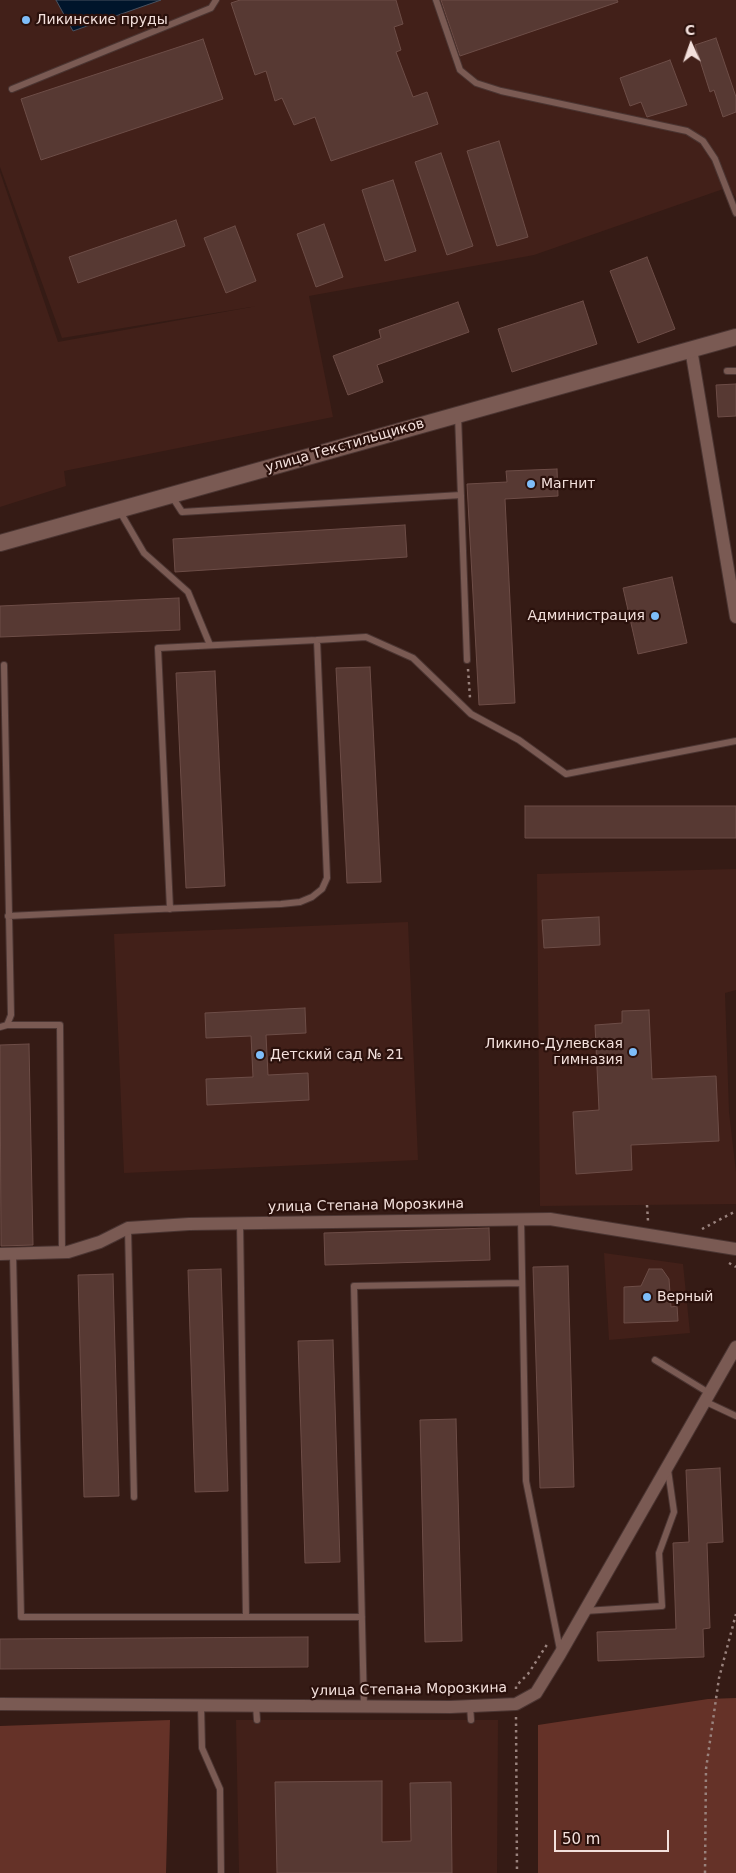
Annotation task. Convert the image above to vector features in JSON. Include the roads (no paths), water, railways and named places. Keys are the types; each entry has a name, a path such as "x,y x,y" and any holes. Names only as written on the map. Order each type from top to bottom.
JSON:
{"street":[{"name":"улица Текстильщиков","path":"0,543 736,337"},
{"path":"691,349 736,617"},
{"name":"улица Степана Морозкина","path":"0,1254 68,1252 100,1242 128,1228 240,1223 521,1219 550,1219 736,1249"},
{"name":"улица Степана Морозкина","path":"0,1704 364,1707 516,1704 536,1693 736,1347"}],"lane":[{"path":"12,90 212,8 216,0"},
{"path":"436,0 460,70 476,83 501,91 687,131 702,141 715,159 736,213"},
{"path":"728,371 736,371"},
{"path":"458,414 467,660"},
{"path":"171,495 182,512 461,495"},
{"path":"119,510 144,553 188,592 210,645"},
{"path":"170,909 158,648 366,637 414,658 471,714 519,740 566,774 736,741"},
{"path":"8,916 300,902 312,897 322,889 327,878 317,640"},
{"path":"3,1026 11,1015 4,665"},
{"path":"3,1026 60,1025 62,1252"},
{"path":"521,1219 526,1481 560,1654"},
{"path":"240,1223 246,1616"},
{"path":"128,1228 134,1497"},
{"path":"13,1254 21,1617 362,1617"},
{"path":"364,1707 354,1286 522,1284"},
{"path":"655,1360 736,1416"},
{"path":"585,1610 662,1606 659,1553 674,1512 668,1466"},
{"path":"201,1705 202,1748 220,1789 221,1873"},
{"path":"256,1706 256,1720"},
{"path":"470,1706 471,1720"}],"water":[{"path":"56,0 161,0 73,31"}],"place":[{"name":"Ликинские пруды","path":"26,20"},
{"name":"Магнит","path":"531,484"},
{"name":"Администрация","path":"655,616"},
{"name":"Ликино-Дулевская гимназия","path":"633,1052"},
{"name":"Детский сад № 21","path":"260,1055"},
{"name":"Верный","path":"647,1297"}]}
